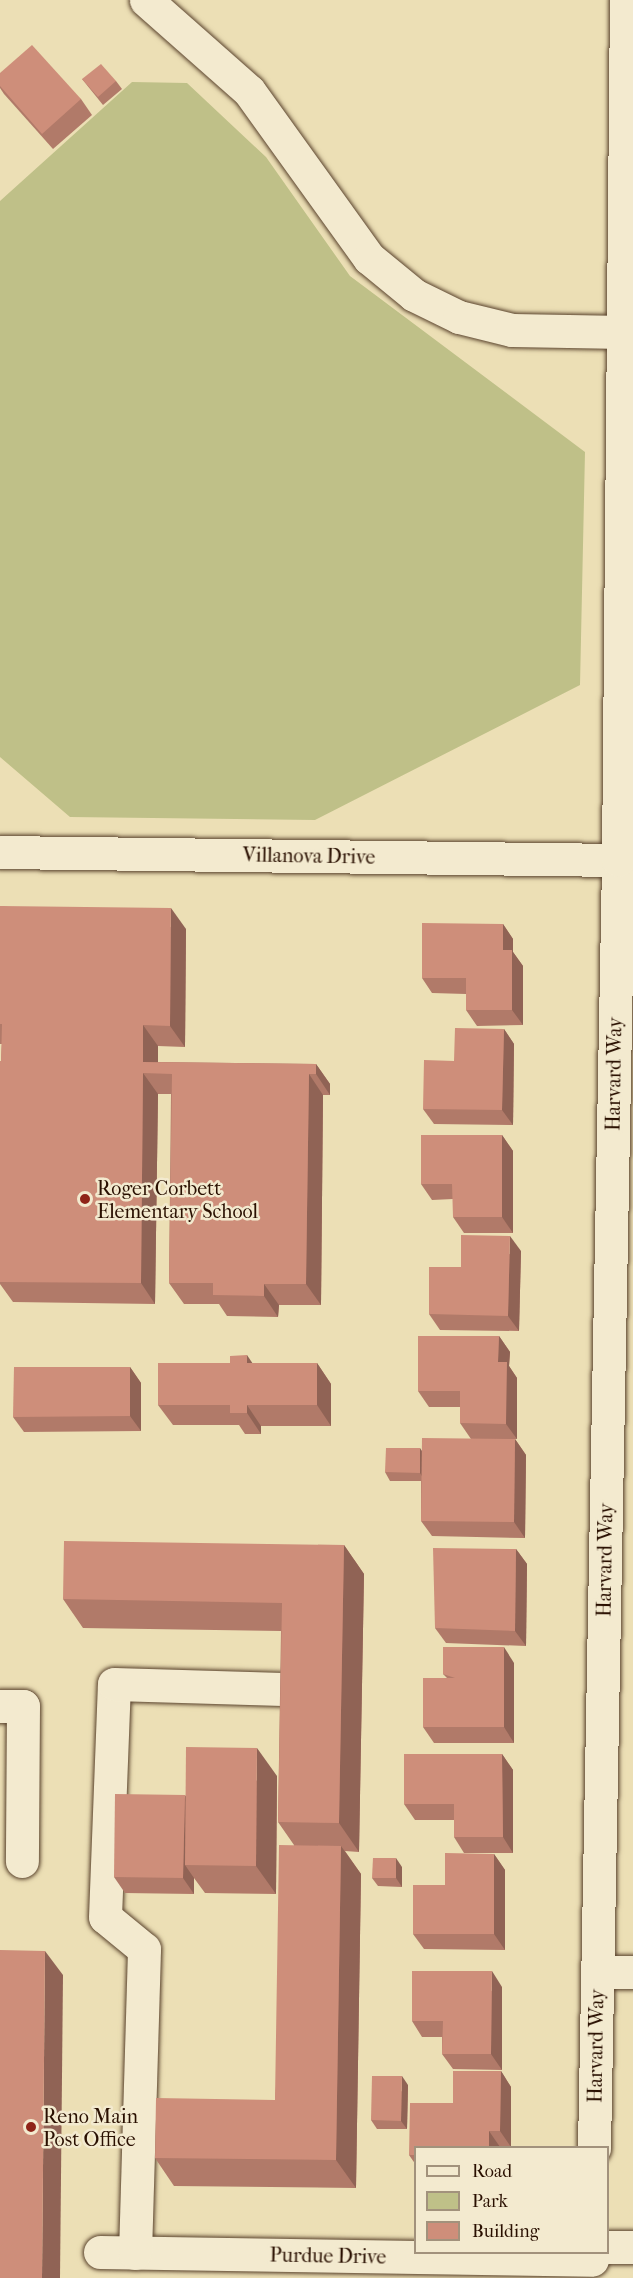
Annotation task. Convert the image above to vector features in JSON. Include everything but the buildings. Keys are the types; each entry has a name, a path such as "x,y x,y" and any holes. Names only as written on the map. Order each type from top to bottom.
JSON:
{"street":[{"path":"146,0 249,91 369,258 414,295 459,317 512,330 624,332"},
{"name":"Harvard Way","path":"594,2146 618,860 626,0"},
{"name":"Villanova Drive","path":"0,852 618,860"},
{"path":"135,2253 144,1949 105,1917 114,1684 284,1689"},
{"path":"0,1706 23,1706 22,1861"},
{"path":"598,1972 633,1972"},
{"name":"Purdue Drive","path":"100,2252 596,2259 633,2247"}],"green space":[{"path":"132,82 187,83 266,157 350,276 585,452 580,685 315,820 70,817 0,757 0,201"}],"place":[{"name":"Roger Corbett Elementary School","path":"85,1199"},
{"name":"Reno Main Post Office","path":"31,2127"}]}
